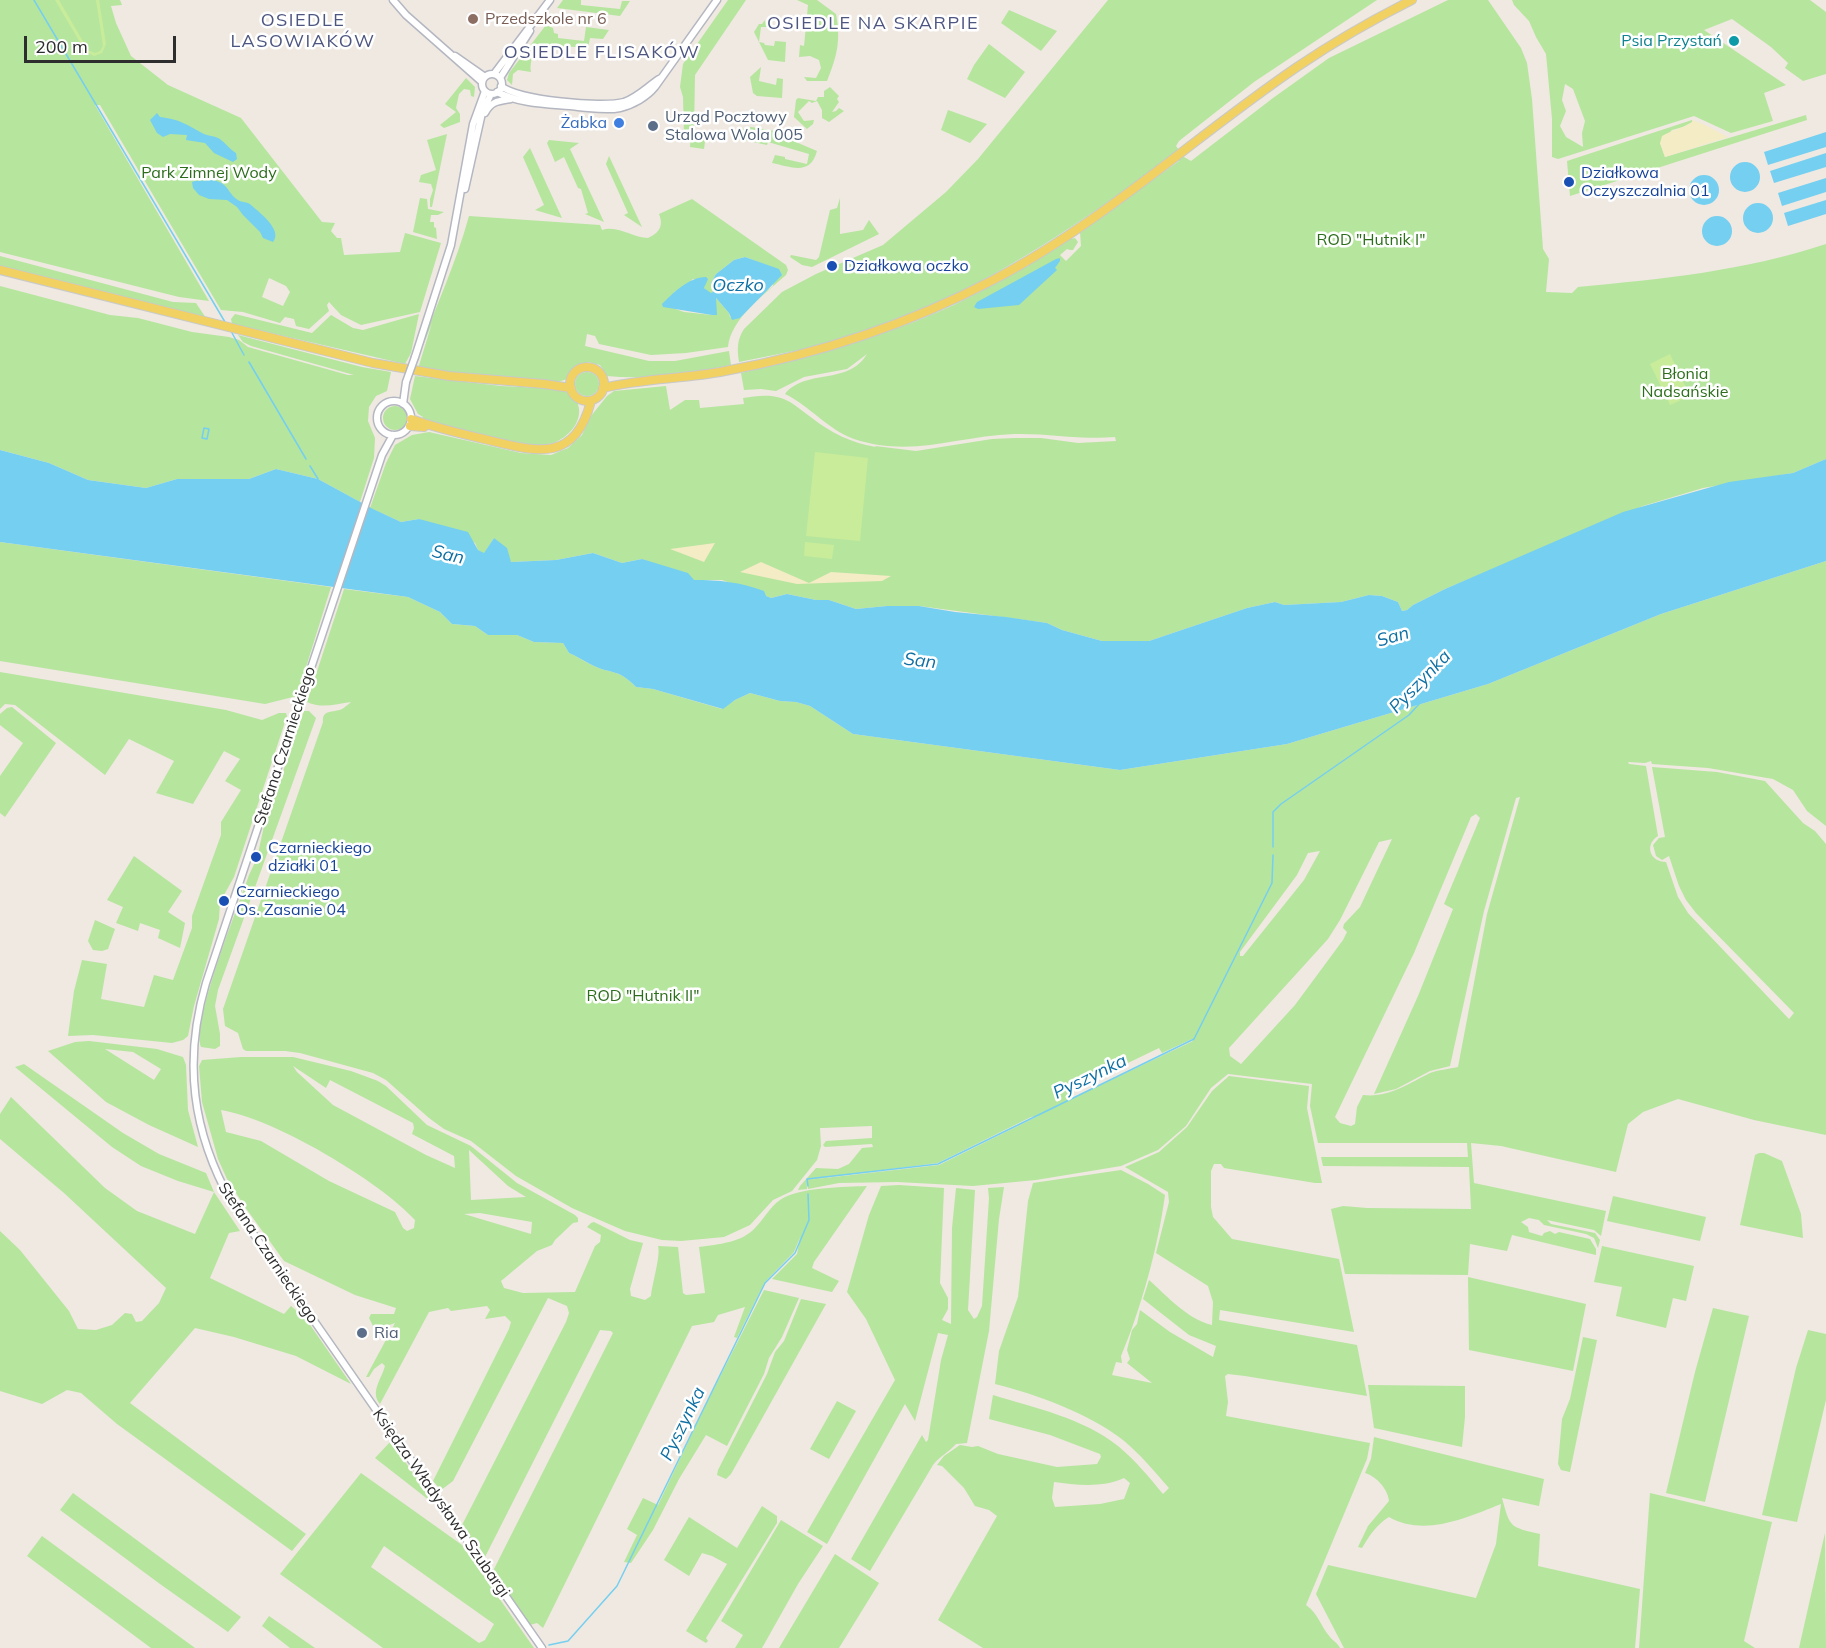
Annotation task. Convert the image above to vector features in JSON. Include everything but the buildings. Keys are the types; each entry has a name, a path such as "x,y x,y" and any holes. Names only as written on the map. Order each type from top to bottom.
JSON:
{"main road":[{"path":"603,384 725,371 802,354 862,337 962,296 1006,274 1061,241 1111,207 1253,98 1310,58 1412,0"},
{"path":"0,270 343,357 417,372 476,380 571,384"},
{"path":"587,368 597,371 603,384 598,397 587,401 574,395 571,384 577,371 587,368"},
{"path":"410,422 536,451 547,450 561,445 580,426 587,415 587,401"}],"street":[{"path":"393,0 406,15 484,80 491,92 537,104 599,109 621,108 648,94 717,0"},
{"path":"484,80 497,76 550,0"},
{"path":"497,76 501,86 509,92 568,102 608,104 632,98 659,79"},
{"path":"460,204 473,124 491,92 501,86"},
{"path":"400,402 447,259 480,121 491,92"},
{"path":"480,121 492,103 512,99"},
{"path":"400,402 409,410 410,422 403,433 389,434 379,424 378,413 386,404 400,402"},
{"name":"Stefana Czarnieckiego","path":"340,1358 240,1215 212,1164 202,1136 194,1087 194,1037 200,1003 389,434"},
{"name":"Księdza Władysława Szubargi","path":"340,1358 542,1648"}],"green space":[{"name":"Park Zimnej Wody","path":"0,0 120,0 122,5 111,6 131,56 168,85 241,118 322,222 335,223 331,231 337,238 341,238 344,255 400,252 405,233 441,243 420,312 361,325 341,315 329,302 327,305 329,311 309,329 296,326 294,319 285,317 280,323 243,312 221,310 100,105 95,105 209,301 179,297 0,252","holes":["269,278 286,286 290,292 283,306 262,297"]},
{"path":"55,0 59,0 88,50 95,53 103,46 96,0 99,0 106,44 102,53 94,56 85,51"},
{"path":"563,0 581,0 581,5 620,9 622,1 630,1 620,16 557,8"},
{"path":"728,0 746,0 695,75 694,131 692,132 706,134 704,149 690,147 691,133 684,136 683,97 680,87 683,64"},
{"path":"797,0 817,0 836,14 837,48 827,81 807,81 804,77 816,78 821,68 819,60 810,56 799,57 800,45 804,46 808,5"},
{"path":"1108,0 1377,0 1254,82 1179,141 1176,146 1184,157 1191,161 1329,58 1448,0 1488,0 1521,48 1527,63 1532,99 1543,249 1549,259 1546,292 1572,293 1578,287 1703,273 1765,261 1826,244 1826,459 1793,473 1703,488 1643,506 1445,589 1407,610 1402,611 1398,602 1382,596 1369,595 1341,602 1284,605 1275,602 1247,608 1149,641 1102,641 1062,630 1047,623 919,606 856,609 829,600 816,600 787,594 771,598 722,580 693,580 642,559 622,563 593,553 556,560 511,562 494,538 484,554 478,550 475,543 419,519 401,522 370,508 395,445 412,435 429,432 521,453 551,455 568,448 582,435 591,416 614,391 666,386 670,410 685,400 699,400 700,408 744,404 743,398 748,397 776,397 793,404 834,433 876,447 916,451 992,439 1015,438 1041,438 1078,443 1116,441 1115,437 1014,434 915,446 895,447 875,444 844,435 785,394 804,381 849,370 859,364 867,354 847,369 804,377 776,391 744,390 741,373 827,350 912,323 979,292 1069,239 1075,238 1078,242 1073,250 1067,249 1060,255 1066,261 1081,246 1080,232 1179,161 1173,155 1062,233 984,280 943,300 844,339 739,362 738,349 744,329 782,292 816,274 883,245 946,192 978,159"},
{"path":"1512,0 1810,0 1826,12 1826,74 1803,81 1785,68 1788,63 1771,47 1732,19 1704,30 1786,85 1764,93 1773,121 1731,133 1694,116 1558,159 1552,157 1552,119 1546,54 1529,21","holes":["1565,84 1573,89 1585,121 1582,133 1583,147 1566,137 1560,126 1566,111 1562,100"]},
{"path":"1009,10 1057,31 1041,51 1001,23"},
{"path":"765,20 767,27 761,27 759,42 754,32"},
{"path":"546,25 553,28 558,38 584,41 586,27 609,30 603,39 590,38 588,48 535,44 531,72 518,70 513,74 512,85 507,80 509,73"},
{"path":"775,41 786,42 785,62 768,60 759,42 774,46"},
{"path":"989,44 1025,72 1005,98 967,79"},
{"path":"761,67 759,81 776,85 777,78 783,79 782,98 757,96 753,93 750,77"},
{"path":"466,78 475,87 474,97 471,96 470,90 464,89 459,94 456,108 460,114 460,122 444,128 440,125 456,112 445,104"},
{"path":"830,87 839,96 837,99 839,102 832,112 839,108 844,111 829,122 822,118 822,110 817,101 812,103 809,101 798,112 804,121 814,120 807,129 794,117 796,100 798,98 816,101 818,97 824,97 824,91"},
{"path":"948,110 987,124 970,143 941,130"},
{"path":"1806,115 1807,120 1570,196 1567,161 1692,120 1693,122 1683,127 1672,130 1660,143 1665,157"},
{"path":"751,127 781,132 784,137 817,151 814,159 805,167 799,168 772,163 775,155 807,164 809,154 768,142 767,145 735,138 736,133 733,131"},
{"path":"447,134 432,207 430,207 433,190 431,184 419,182 421,175 436,170 427,140"},
{"path":"549,140 579,143 570,149 604,222 585,214 588,213 581,189 578,188 564,157 555,162 547,143"},
{"path":"530,148 562,218 535,210 544,205 523,157"},
{"path":"609,156 642,227 624,215 628,213 606,164"},
{"path":"420,198 427,199 428,209 444,212 431,215 430,222 434,222 437,239 413,232"},
{"path":"840,198 840,234 863,230 869,220 879,234 812,267 802,265 790,257 791,255 816,260 819,257 830,210 837,208"},
{"path":"692,199 786,265 788,270 786,275 742,316 730,336 728,347 651,355 599,344 595,336 587,334 585,346 649,361 675,361 729,351 731,365 669,375 622,377 607,376 600,365 588,362 581,365 575,374 566,379 544,384 417,372 432,323 419,356 419,354 469,216 600,225 602,230 620,230 648,238 660,229 659,214","holes":["745,257 774,268 773,286 756,299 740,318 730,317 716,298 712,315 684,312 670,307 674,292 693,279 705,283 704,288 711,294 713,292 711,283 716,274 734,260"]},
{"path":"0,256 173,302 196,303 206,318 0,266"},
{"path":"0,286 110,315 138,318 192,332 229,337 239,340 248,347 348,375 354,375 251,346 243,342 238,335 362,367 391,372 387,391 376,396 369,407 368,421 375,438 374,458 360,502 318,479 276,469 249,479 177,479 146,488 88,480 49,463 0,450"},
{"path":"235,314 312,333 331,315 353,328 363,330 419,314 411,353 405,364 232,324 231,319"},
{"path":"1670,354 1690,396 1670,405 1650,364"},
{"path":"587,372 596,375 599,384 596,393 587,396 578,393 575,384 578,375"},
{"path":"415,376 501,386 563,389 573,396 578,404 577,422 564,437 544,445 537,445 510,442 422,420 423,417 418,414 410,399"},
{"path":"395,406 404,409 407,418 404,427 395,430 386,427 383,418 386,409"},
{"path":"815,452 868,458 860,541 806,536"},
{"path":"0,542 331,587 297,696 265,704 0,661"},
{"path":"805,542 834,545 832,559 804,556"},
{"name":"ROD \"Hutnik II\"","path":"1826,561 1826,826 1807,811 1793,790 1773,779 1708,768 1652,764 1651,761 1628,762 1646,766 1658,836 1651,844 1651,852 1656,859 1666,862 1678,897 1688,913 1789,1019 1794,1013 1686,900 1669,856 1662,860 1656,856 1653,845 1659,838 1665,837 1652,767 1717,772 1765,781 1803,823 1815,831 1826,844 1826,1135 1754,1120 1678,1099 1643,1112 1628,1124 1616,1172 1501,1146 1471,1143 1474,1183 1606,1211 1601,1236 1594,1230 1547,1220 1551,1224 1595,1233 1600,1240 1598,1248 1594,1238 1586,1234 1544,1225 1539,1220 1529,1218 1521,1222 1528,1227 1529,1232 1542,1236 1550,1231 1555,1234 1559,1232 1590,1239 1596,1249 1596,1255 1512,1235 1507,1251 1470,1244 1468,1275 1345,1274 1331,1209 1343,1206 1471,1209 1469,1167 1323,1166 1321,1157 1468,1157 1467,1143 1318,1143 1310,1106 1312,1084 1228,1074 1211,1088 1186,1126 1158,1150 1121,1166 1036,1180 973,1186 897,1182 839,1183 808,1189 808,1181 807,1189 798,1190 816,1168 838,1169 849,1164 862,1148 873,1147 872,1144 825,1147 823,1145 826,1141 872,1138 872,1126 820,1128 821,1146 817,1160 792,1191 773,1200 750,1225 724,1237 681,1241 662,1240 625,1231 572,1208 516,1176 471,1141 444,1129 386,1080 373,1073 300,1053 246,1051 243,1049 238,1033 225,1026 223,1009 324,715 342,709 351,702 324,706 307,702 344,589 408,597 440,612 452,624 475,626 488,635 517,635 534,642 563,643 569,653 624,677 636,687 653,689 722,709 750,693 810,706 853,734 1120,770 1287,744 1488,684 1661,614","holes":["1520,797 1487,914 1458,1067 1430,1073 1406,1086 1389,1092 1381,1094 1363,1095 1357,1107 1355,1124 1351,1126 1340,1123 1335,1117 1414,953 1471,817 1476,814 1480,818 1444,904 1453,909 1418,996 1374,1094 1396,1089 1430,1071 1450,1066 1484,911 1516,798","1392,839 1360,907 1344,924 1343,928 1347,932 1343,940 1295,1005 1241,1064 1230,1056 1229,1048 1328,939 1379,842","1320,851 1304,880 1243,956 1240,956 1240,952 1297,875 1308,853","1192,1039 1193,1041 1069,1100 1072,1090 1159,1048 1162,1053","1038,1116 939,1165 807,1180 938,1163 1031,1117"]},
{"path":"0,672 226,710 262,720 279,713 286,713 287,716 234,877 220,902 219,919 194,1006 188,1036 183,1040 172,1043 93,1035 68,1036 74,991 82,960 107,964 101,999 144,1007 154,975 173,980 192,928 192,916 221,835 221,822 241,790 225,781 240,759 224,751 193,804 156,793 174,761 129,739 105,775 15,705 5,704 0,709"},
{"path":"12,707 56,743 5,817 0,813 0,776 23,743 0,725 0,714"},
{"path":"304,711 309,711 316,718 218,990 215,1006 220,1046 215,1049 201,1047 200,1033 209,989 257,858 264,826"},
{"path":"134,856 182,891 168,912 185,923 180,948 158,938 160,930 140,923 138,931 116,923 123,907 107,900"},
{"path":"95,920 115,929 108,949 102,951 93,950 88,941"},
{"path":"89,1041 157,1049 183,1057 186,1065 188,1110 198,1147 106,1102 48,1051 75,1042","holes":["105,1049 133,1052 161,1069 154,1080"]},
{"path":"293,1057 351,1071 378,1081 427,1125 471,1146 517,1183 575,1215 578,1222 573,1223 552,1245 537,1251 501,1281 504,1288 523,1293 575,1292 595,1246 600,1242 601,1235 587,1227 594,1222 630,1240 643,1243 630,1289 631,1296 645,1300 651,1296 658,1246 678,1247 683,1293 686,1295 705,1293 699,1247 743,1237 755,1228 776,1203 798,1192 822,1188 867,1186 812,1268 839,1281 832,1292 772,1279 797,1254 800,1238 794,1252 765,1282 737,1338 734,1337 745,1307 718,1315 714,1322 692,1326 543,1628 537,1623 530,1625 493,1571 613,1333 600,1330 484,1559 462,1525 566,1322 569,1313 567,1306 548,1298 453,1481 441,1490 433,1481 511,1322 505,1316 485,1319 490,1310 487,1306 451,1311 448,1308 429,1312 380,1404 376,1390 385,1366 382,1363 369,1377 366,1377 395,1323 378,1329 373,1326 369,1318 371,1314 394,1314 396,1308 355,1295 284,1261 245,1207 227,1179 218,1159 202,1102 199,1066 202,1060","holes":["293,1066 326,1088 330,1080 413,1123 412,1134 454,1156 455,1168 333,1105","221,1110 243,1115 296,1138 377,1187 415,1220 414,1228 407,1231 395,1212 329,1181 261,1141 226,1132","469,1150 508,1186 526,1197 471,1200","480,1213 532,1222 531,1234 464,1214"]},
{"path":"24,1064 123,1133 159,1154 206,1173 214,1192 141,1166 112,1147 15,1067"},
{"path":"1229,1076 1309,1086 1307,1108 1322,1183 1224,1168 1221,1164 1214,1164 1211,1171 1211,1207 1213,1217 1232,1239 1339,1259 1354,1332 1220,1310 1219,1320 1357,1345 1367,1396 1245,1376 1228,1374 1225,1376 1228,1402 1226,1416 1370,1443 1367,1459 1306,1605 1314,1612 1331,1639 1340,1648 983,1648 938,1620 997,1516 989,1510 975,1506 964,1488 942,1466 937,1465 944,1456 960,1445 978,1446 998,1454 1057,1467 1097,1464 1101,1457 1100,1454 1050,1435 989,1419 993,1395 1058,1415 1090,1428 1124,1451 1163,1494 1169,1488 1123,1440 1095,1422 1079,1413 1028,1393 995,1384 999,1351 1018,1297 1028,1201 1033,1183 1121,1170 1165,1195 1158,1235 1142,1298 1121,1356 1122,1363 1116,1362 1112,1375 1152,1383 1127,1363 1130,1359 1127,1350 1140,1310 1170,1332 1213,1357 1216,1346 1189,1335 1143,1299 1149,1280 1194,1318 1212,1325 1213,1302 1208,1286 1156,1253 1169,1202 1168,1192 1125,1167 1159,1152 1187,1127 1212,1091","holes":["1124,1478 1130,1483 1124,1499 1100,1504 1055,1507 1052,1498 1054,1482 1080,1485 1098,1484"]},
{"path":"11,1097 105,1188 137,1211 195,1234 214,1192 240,1231 229,1233 210,1278 284,1314 291,1306 306,1319 351,1384 296,1356 195,1328 130,1403 306,1534 292,1551 117,1424 81,1393 67,1390 42,1404 0,1391 0,1231 20,1250 69,1311 78,1329 96,1330 112,1325 125,1313 132,1314 136,1322 142,1321 159,1303 166,1288 64,1193 0,1139 0,1114"},
{"path":"1759,1153 1782,1161 1801,1214 1803,1238 1740,1225 1755,1155"},
{"path":"881,1186 944,1188 940,1283 948,1298 948,1309 942,1320 951,1324 952,1228 956,1188 975,1190 968,1310 974,1319 982,1306 988,1188 1004,1187 989,1331 967,1443 956,1444 933,1465 870,1571 851,1559 922,1435 926,1442 928,1440 941,1360 948,1335 938,1333 915,1421 905,1404 827,1544 807,1532 895,1380 866,1319 847,1292 869,1215"},
{"path":"1613,1196 1706,1217 1700,1241 1607,1221"},
{"path":"1602,1246 1694,1266 1686,1301 1673,1298 1666,1328 1616,1316 1622,1287 1594,1282"},
{"path":"1468,1277 1586,1304 1573,1371 1469,1350"},
{"path":"764,1290 799,1298 727,1446 706,1435 679,1479 653,1530 631,1563 624,1562 637,1535 627,1529 643,1498 658,1505"},
{"path":"801,1299 826,1304 731,1474 726,1479 717,1475 767,1374 775,1352 784,1341"},
{"path":"1713,1308 1749,1316 1705,1502 1666,1493"},
{"path":"1808,1330 1826,1334 1826,1400 1797,1522 1762,1515 1796,1368"},
{"path":"1583,1337 1597,1340 1570,1472 1561,1470 1558,1464 1562,1419 1570,1399"},
{"path":"1368,1385 1465,1386 1462,1447 1374,1428"},
{"path":"837,1401 856,1411 829,1459 810,1449"},
{"path":"1374,1437 1544,1479 1539,1506 1502,1498 1510,1521 1523,1530 1540,1534 1538,1566 1640,1589 1635,1648 1344,1648 1316,1594 1328,1565 1476,1598 1496,1544 1501,1504 1459,1520 1431,1525 1402,1523 1389,1517 1377,1527 1362,1548 1358,1547 1368,1526 1389,1501 1381,1484 1365,1473 1371,1459"},
{"path":"391,1441 434,1504 375,1458"},
{"path":"361,1473 462,1545 534,1648 383,1648 280,1574","holes":["384,1546 494,1624 485,1640 479,1643 371,1567"]},
{"path":"73,1493 241,1617 228,1632 160,1584 60,1510"},
{"path":"1650,1493 1772,1522 1744,1641 1755,1648 1639,1648"},
{"path":"762,1506 777,1516 777,1523 706,1638 708,1641 706,1643 686,1631 727,1564 702,1553 689,1576 664,1560 689,1517 737,1548"},
{"path":"781,1520 823,1546 798,1584 762,1648 735,1648 743,1635 721,1621"},
{"path":"1825,1533 1826,1648 1799,1648"},
{"path":"42,1536 195,1648 151,1648 27,1556"},
{"path":"835,1554 879,1583 839,1648 779,1648"},
{"path":"269,1616 315,1648 290,1648 262,1626"}],"sand":[{"path":"1692,120 1728,137 1665,157 1660,143 1662,136 1689,124"},
{"path":"715,543 704,562 670,549"},
{"path":"761,562 809,583 831,572 891,576 882,581 797,584 740,572"}],"water":[{"path":"157,113 160,117 179,121 204,134 220,139 236,153 237,159 233,162 214,153 205,143 186,140 187,135 170,134 163,137 157,133 150,120"},
{"path":"1826,132 1826,147 1768,165 1764,152"},
{"path":"1826,153 1826,167 1774,183 1770,171"},
{"path":"1745,162 1756,166 1760,177 1756,188 1745,192 1734,188 1730,177 1734,166"},
{"path":"1704,175 1715,179 1719,190 1715,201 1704,205 1693,201 1689,190 1693,179"},
{"path":"1826,178 1826,192 1782,206 1778,193"},
{"path":"213,180 223,184 234,197 249,204 265,217 275,232 273,242 263,238 237,207 227,200 209,199 199,195 193,188 192,182"},
{"path":"1826,200 1826,214 1788,226 1784,213"},
{"path":"1758,203 1769,207 1773,218 1769,229 1758,233 1747,229 1743,218 1747,207"},
{"path":"1717,216 1728,220 1732,231 1728,242 1717,246 1706,242 1702,231 1706,220"},
{"name":"Oczko","path":"745,257 779,269 782,275 740,318 732,320 716,298 717,315 663,307 662,304 676,291 700,278 708,279 704,288 713,292 711,283 716,274 734,260"},
{"path":"1060,258 1055,268 1057,270 1019,305 978,309 974,307 977,302"},
{"name":"San","path":"0,450 49,463 88,480 146,488 177,479 249,479 276,469 318,479 401,522 419,519 468,532 478,550 484,553 494,538 507,548 511,562 556,560 593,553 622,563 642,559 688,573 694,580 746,585 764,591 766,596 771,598 787,594 816,600 829,600 856,609 919,606 1006,617 1047,623 1062,630 1102,641 1149,641 1247,608 1275,602 1284,605 1341,602 1369,595 1382,596 1398,602 1402,611 1407,610 1445,589 1623,512 1729,482 1793,473 1826,459 1826,561 1661,614 1488,684 1287,744 1120,770 853,734 810,706 750,693 723,709 653,689 636,687 624,677 569,653 563,643 534,642 517,635 488,635 475,626 452,624 440,612 408,597 0,542"}],"waterway":[{"path":"34,0 225,322"},
{"path":"231,331 244,355"},
{"path":"249,362 306,459"},
{"path":"204,428 209,429 207,439 202,438 204,428"},
{"path":"310,466 318,479"},
{"name":"Pyszynka","path":"1273,847 1273,812 1281,804 1409,715 1420,703"},
{"name":"Pyszynka","path":"808,1186 807,1179 938,1164 1194,1039 1272,883 1273,855"},
{"name":"Pyszynka","path":"549,1645 568,1641 617,1586 765,1283 795,1253 809,1220 808,1194"}],"place":[{"name":"Przedszkole nr 6","path":"473,19"},
{"name":"Psia Przystań","path":"1734,41"},
{"name":"Żabka","path":"619,123"},
{"name":"Urząd Pocztowy Stalowa Wola 005","path":"653,126"},
{"name":"Działkowa Oczyszczalnia 01","path":"1569,182"},
{"name":"Działkowa oczko","path":"832,266"},
{"name":"Czarnieckiego działki 01","path":"256,857"},
{"name":"Czarnieckiego Os. Zasanie 04","path":"224,901"},
{"name":"Ria","path":"362,1333"}],"district":[{"name":"OSIEDLE NA SKARPIE","path":"873,24"},
{"name":"OSIEDLE LASOWIAKÓW","path":"303,31"},
{"name":"OSIEDLE FLISAKÓW","path":"602,53"}],"park label":[{"name":"ROD \"Hutnik I\"","path":"1371,240"},
{"name":"Błonia Nadsańskie","path":"1685,383"}]}
